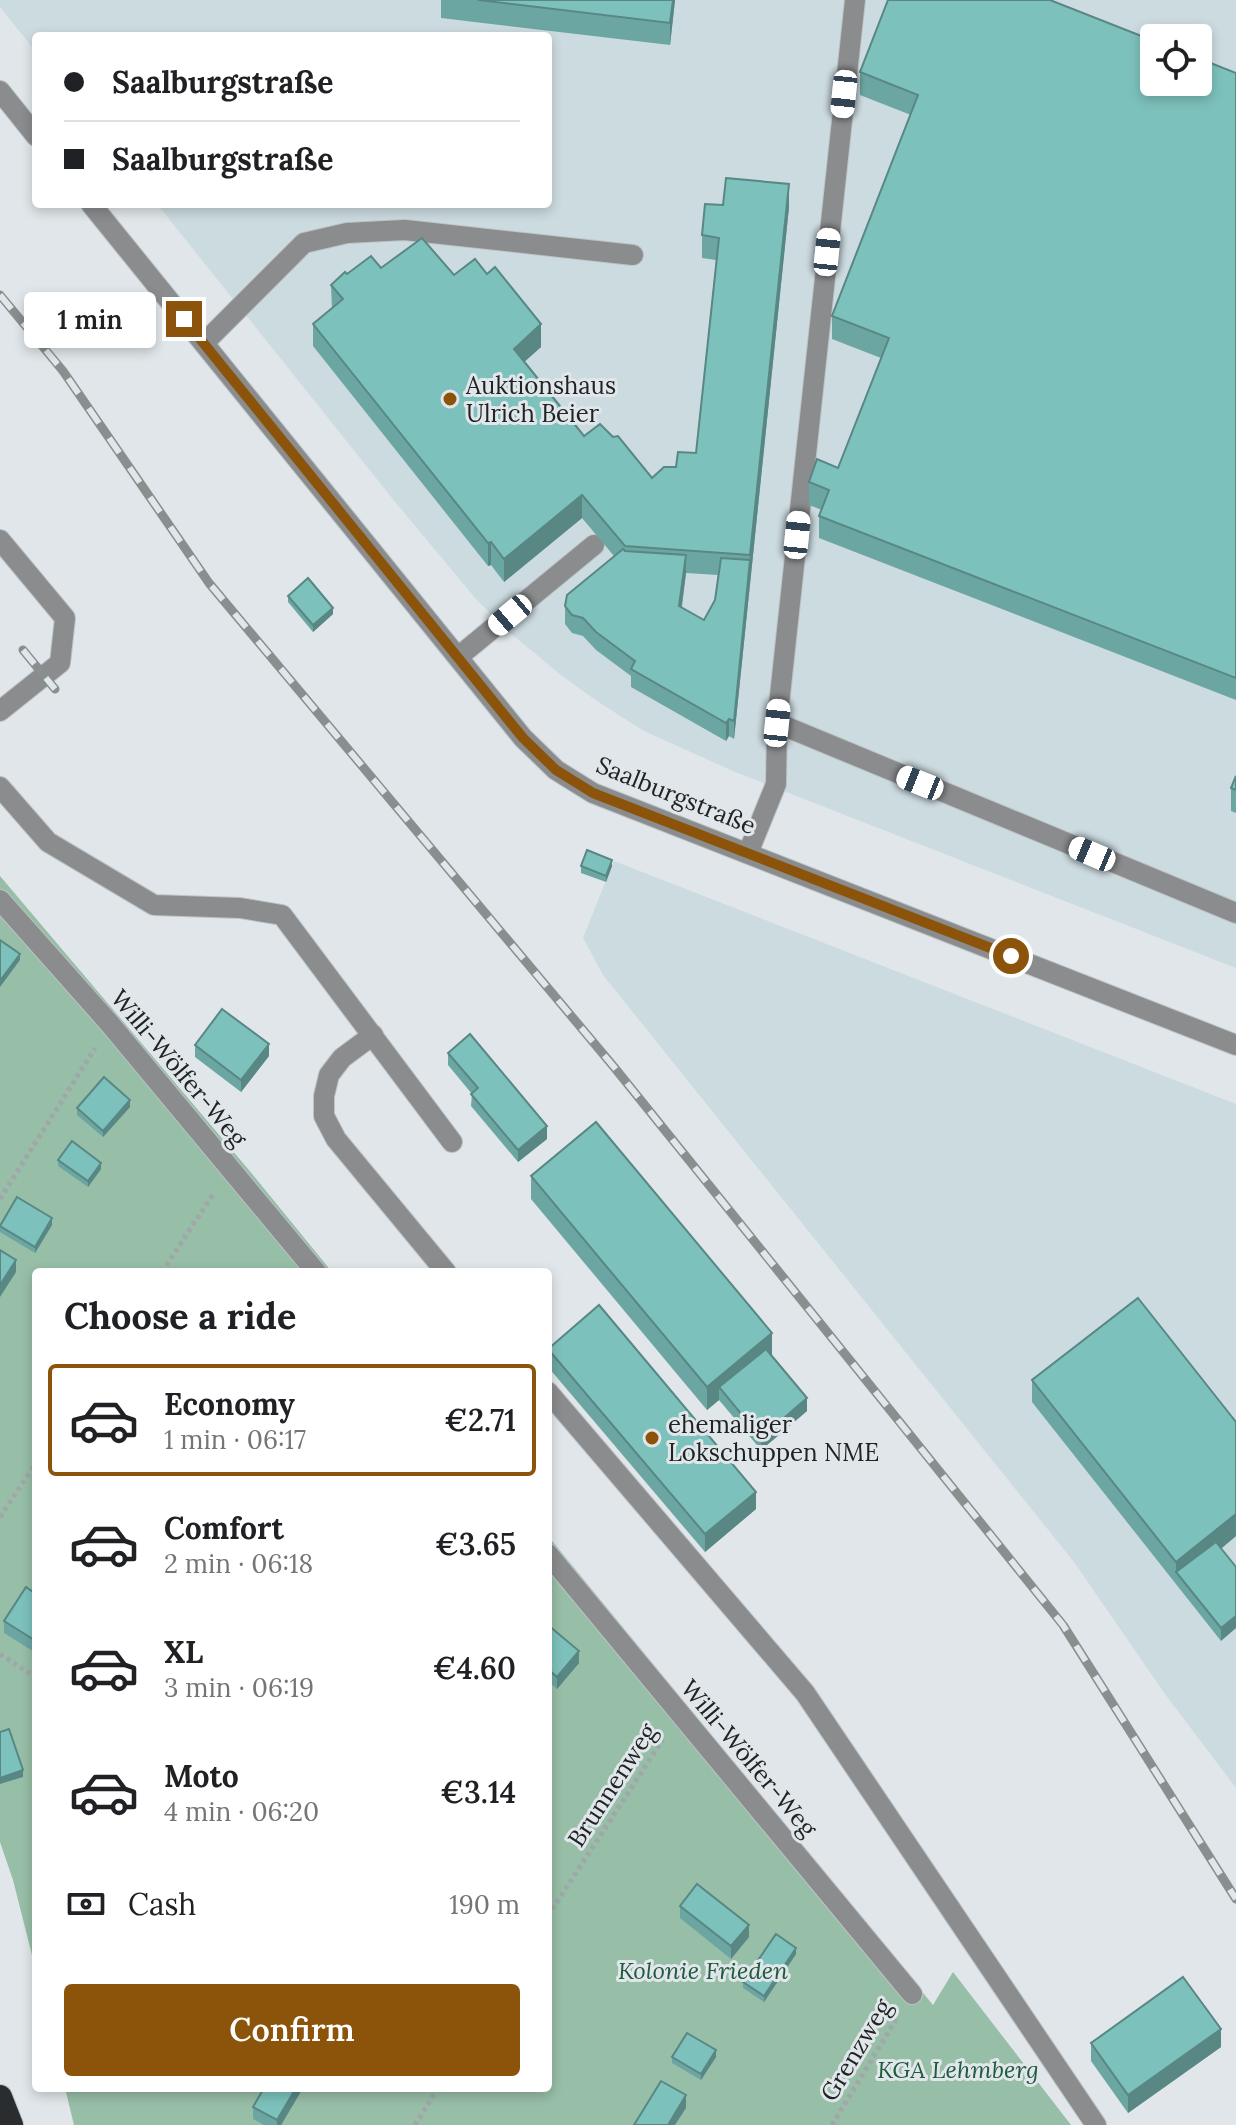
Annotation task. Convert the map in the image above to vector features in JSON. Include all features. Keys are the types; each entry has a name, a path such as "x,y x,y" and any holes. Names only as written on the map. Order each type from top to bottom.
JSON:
{"highway":[{"path":"0,2097 11,2125"}],"street":[{"path":"748,853 776,784 777,723 855,0"},
{"path":"0,91 32,131"},
{"name":"Saalburgstraße","path":"94,208 523,738 556,770 593,793 1236,1045"},
{"path":"204,343 304,243 347,233 405,230 633,255"},
{"path":"0,540 65,618 60,663 0,711"},
{"path":"458,657 594,545"},
{"path":"777,723 1236,913"},
{"path":"0,787 48,842 154,905 240,908 282,915 452,1142"},
{"name":"Willi-Wölfer-Weg","path":"0,900 110,1024 313,1268"},
{"path":"373,1035 342,1058 329,1075 324,1096 324,1116 336,1139 443,1268"},
{"path":"552,1397 805,1693 1096,2125"},
{"name":"Willi-Wölfer-Weg","path":"552,1559 912,1994"}],"path":[{"path":"0,1199 110,1024"},
{"path":"165,1268 230,1169"},
{"path":"0,1517 32,1469"},
{"path":"0,1654 32,1675"},
{"name":"Brunnenweg","path":"552,1910 679,1715"},
{"name":"Grenzweg","path":"832,2125 912,1994"},
{"path":"415,2125 436,2092"}],"shaded area":[{"path":"0,0 1236,0 1236,968 735,772 644,731 600,703 508,631 476,599 160,208 552,208 552,32 32,32 32,47 0,7"},
{"path":"614,861 1236,1104 1236,1788 1165,1694 1074,1562 603,975 583,938"}],"green space":[{"path":"0,876 329,1268 32,1268 32,1955 0,1842"},
{"name":"Kolonie Frieden","path":"552,1541 933,2005 953,1972 1071,2125 74,2125 66,2092 552,2092"}],"building":[{"path":"478,0 673,0 670,23"},
{"path":"888,0 1050,0 1140,35 1140,96 1212,96 1212,64 1236,73 1236,678 819,516 829,490 809,482 817,459 838,468 889,338 832,316 918,95 860,72"},
{"path":"726,178 789,184 750,555 625,546 582,495 504,559 313,324 343,299 331,285 371,256 381,268 422,238 454,275 475,259 487,274 495,267 541,324 514,349 584,436 600,424 613,437 618,436 652,478 664,467 676,467 678,452 696,453 719,238 702,235 705,204 723,205"},
{"path":"623,549 686,555 679,606 704,620 715,600 721,558 750,560 734,721 729,719 726,723 631,669 635,661 596,632 583,618 572,615 565,606 567,595"},
{"path":"308,578 333,608 313,625 288,596"},
{"path":"587,850 612,860 606,876 581,866"},
{"path":"0,940 20,954 0,981"},
{"path":"222,1009 269,1044 241,1080 195,1045"},
{"path":"470,1034 547,1126 518,1150 471,1094 478,1088 448,1053"},
{"path":"104,1077 130,1100 103,1131 77,1108"},
{"path":"596,1122 772,1333 707,1387 531,1176"},
{"path":"72,1141 101,1163 88,1181 58,1160"},
{"path":"17,1197 52,1218 35,1247 0,1226"},
{"path":"0,1250 16,1260 0,1285"},
{"path":"1138,1298 1236,1422 1236,1514 1176,1562 1032,1380"},
{"name":"ehemaliger Lokschuppen NME","path":"599,1305 756,1492 705,1534 552,1354 552,1346"},
{"path":"766,1349 807,1398 761,1438 719,1387"},
{"path":"1216,1542 1236,1567 1236,1616 1221,1628 1176,1572"},
{"path":"26,1587 32,1591 32,1638 4,1621"},
{"path":"552,1628 579,1651 557,1677 552,1673"},
{"path":"9,1729 23,1770 0,1778 0,1732"},
{"path":"697,1884 749,1925 731,1946 680,1906"},
{"path":"776,1934 796,1948 764,1996 743,1982"},
{"path":"1183,1977 1221,2029 1128,2095 1091,2043"},
{"path":"687,2033 716,2050 701,2074 672,2057"},
{"path":"661,2081 686,2095 668,2125 634,2125"},
{"path":"262,2092 294,2092 277,2120 253,2107"}],"railway":[{"path":"0,295 63,371 209,583 614,1067 1063,1625 1236,1899"},
{"path":"23,650 55,689"}],"place":[{"name":"Auktionshaus Ulrich Beier","path":"450,399"},
{"name":"ehemaliger Lokschuppen NME","path":"652,1438"}],"route":[{"path":"184,319 523,738 556,770 593,793 1011,956"}],"park label":[{"name":"KGA Lehmberg","path":"958,2069"}]}
